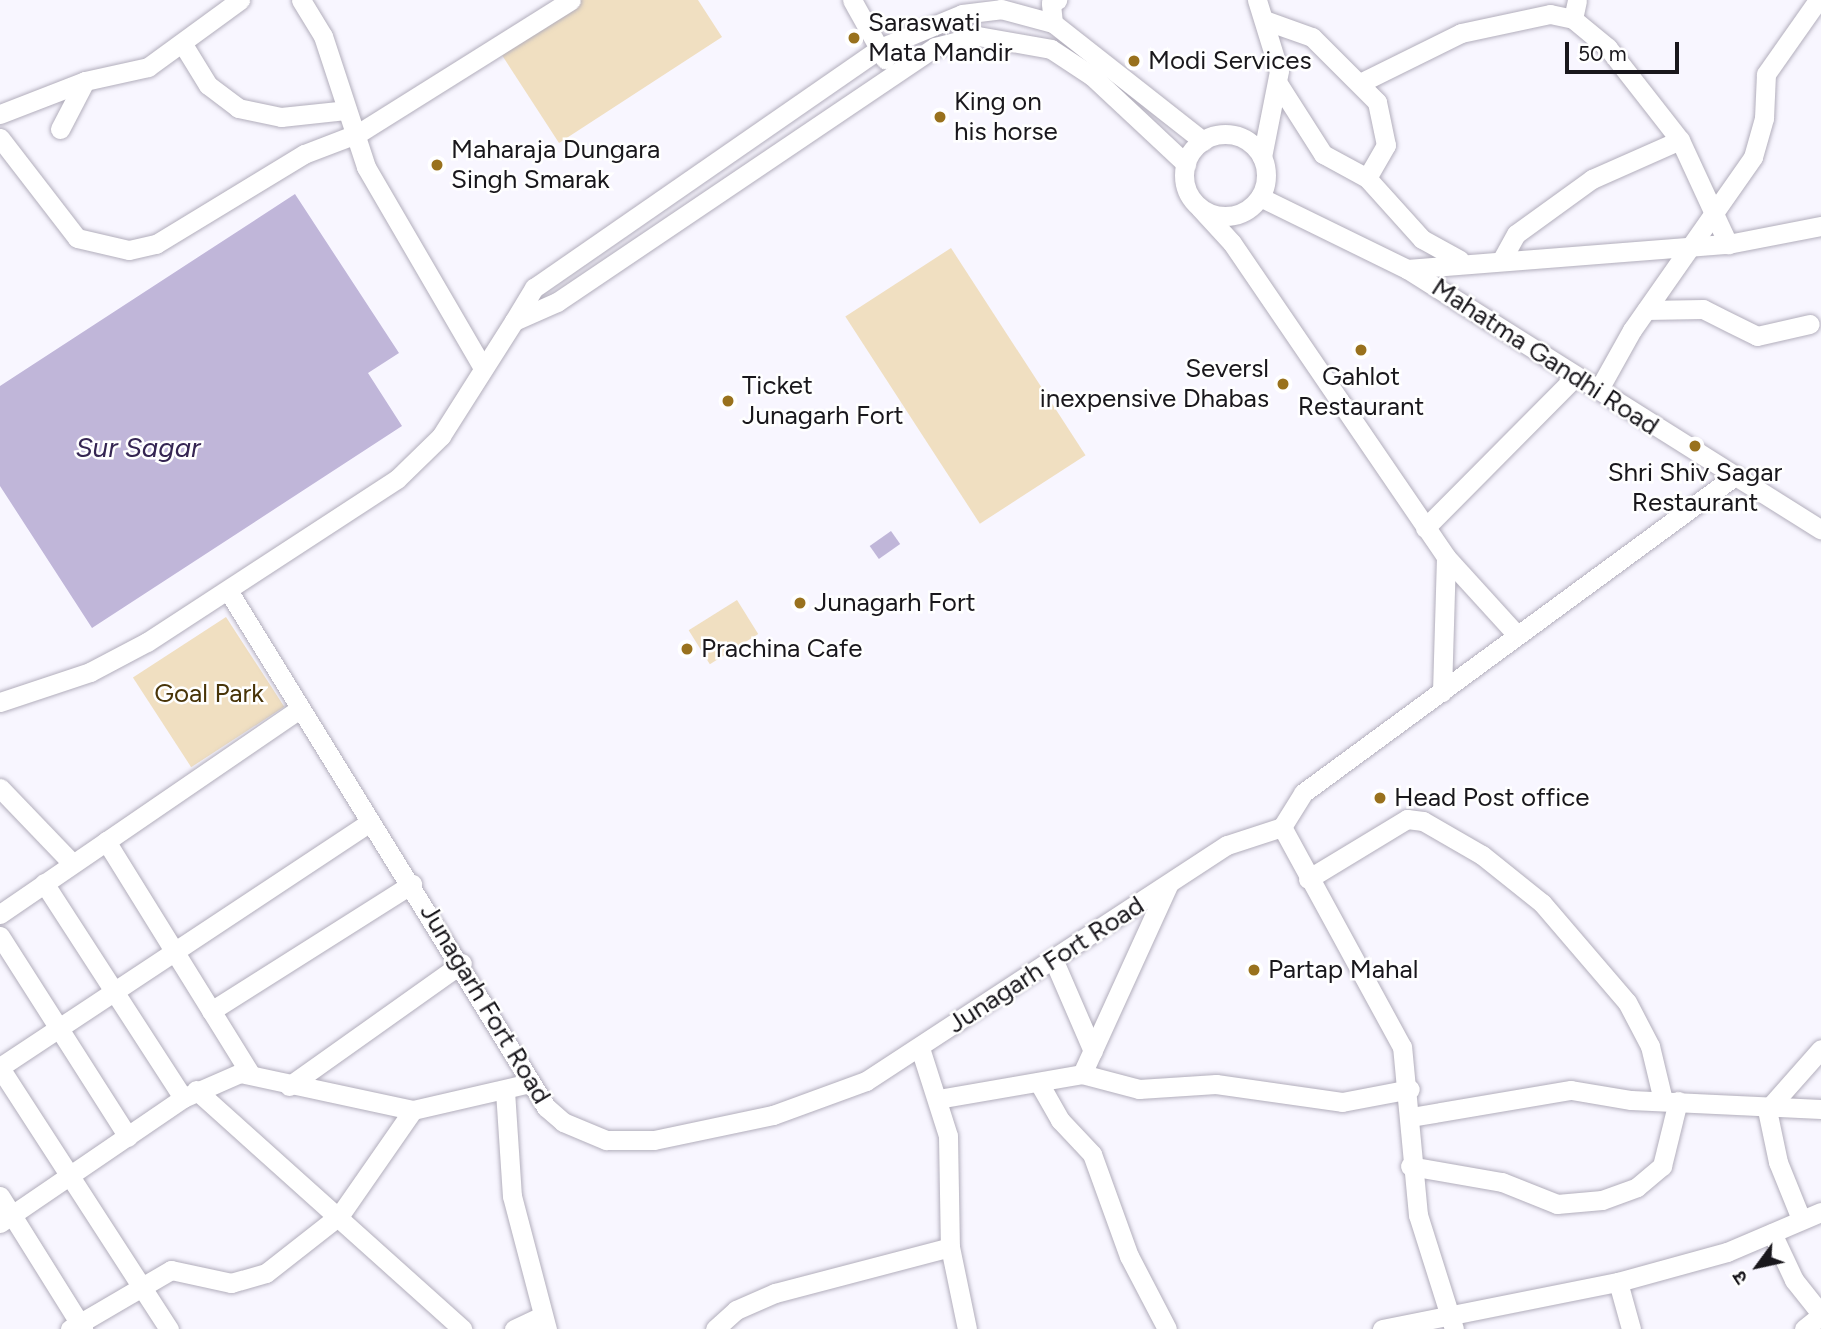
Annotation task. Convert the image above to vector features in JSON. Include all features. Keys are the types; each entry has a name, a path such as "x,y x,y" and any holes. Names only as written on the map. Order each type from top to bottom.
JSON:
{"street":[{"path":"0,114 85,81 149,67 184,46 240,0"},
{"path":"301,0 323,36 354,135 482,366"},
{"path":"0,138 77,238 129,250 179,234 304,154 354,135 571,0"},
{"path":"852,0 891,72"},
{"path":"1053,23 1051,3 1057,0"},
{"path":"1257,0 1267,21 1279,85 1323,154 1367,178 1422,239 1461,261"},
{"path":"1599,389 1646,310 1757,147 1766,74 1818,0"},
{"path":"0,702 90,671 229,592 423,457 534,288 880,48 962,14 1001,9 1053,23 1203,141 1240,137 1262,158"},
{"path":"1362,82 1461,33 1575,10 1680,140 1728,244"},
{"path":"1267,21 1312,37 1362,82 1384,117 1387,135 1367,178"},
{"path":"514,321 557,302 891,72 963,39 1026,41 1092,76 1186,164"},
{"path":"184,46 208,85 238,108 281,117 346,110"},
{"path":"61,129 85,81"},
{"path":"1200,208 1237,215 1261,197 1267,177 1262,158 1279,85"},
{"path":"1501,261 1516,234 1592,179 1680,140"},
{"path":"1203,141 1186,164 1185,184 1200,208 1232,243 1446,557 1517,635"},
{"name":"Mahatma Gandhi Road","path":"1261,197 1407,269 1599,389 1732,478 1821,530"},
{"path":"1407,269 1461,261 1501,261 1728,244 1821,226"},
{"path":"1646,310 1703,309 1757,336 1810,324"},
{"path":"1425,528 1576,376"},
{"path":"1453,1324 1410,1167 1410,1088 1402,1046 1379,996 1308,878 1282,827 1303,793 1732,478"},
{"path":"1442,692 1446,557"},
{"name":"Junagarh Fort Road","path":"229,592 297,711 412,884 530,1083 563,1122 587,1134 654,1140 800,1108 866,1081 1241,837 1282,827"},
{"path":"0,914 297,711"},
{"path":"0,788 72,863"},
{"path":"1308,878 1407,819 1423,821 1482,855 1542,903 1627,1002 1650,1046 1670,1101 1662,1166 1637,1187 1602,1199 1557,1203 1502,1182 1410,1167"},
{"path":"169,1329 0,1068 115,989 370,822"},
{"path":"106,841 249,1072 289,1086 413,1110 505,1091 530,1083"},
{"path":"44,883 190,1094 340,1215 462,1329"},
{"path":"211,1011 412,884"},
{"path":"1082,1074 1168,884"},
{"path":"0,936 128,1137"},
{"path":"1054,961 1093,1051"},
{"path":"289,1086 461,963"},
{"path":"920,1048 938,1099 951,1155 950,1247 967,1329"},
{"path":"1801,1219 1771,1140 1769,1102 1821,1049"},
{"path":"6,1219 190,1094 249,1072"},
{"path":"938,1099 1082,1074 1139,1089 1216,1084 1342,1102 1380,1100 1410,1088"},
{"path":"1039,1083 1060,1120 1092,1154 1129,1256 1167,1329"},
{"path":"505,1091 512,1196 545,1322 514,1329"},
{"path":"1411,1117 1557,1091 1670,1101 1769,1102 1821,1109"},
{"path":"0,1196 6,1219 77,1327 138,1284 171,1270 231,1283 266,1273 340,1215 413,1110"},
{"path":"1382,1329 1453,1324 1618,1282 1772,1233 1821,1212"},
{"path":"1772,1233 1794,1280 1821,1314 1804,1329"},
{"path":"715,1329 736,1310 775,1293 950,1247"},
{"path":"1618,1282 1631,1329"}],"green space":[{"path":"574,0 698,0 722,37 559,143 498,49"},
{"path":"951,248 1086,455 980,524 845,317"},
{"path":"737,600 758,634 710,664 689,630"},
{"name":"Goal Park","path":"226,617 284,707 191,767 133,677"}],"water":[{"name":"Sur Sagar","path":"295,194 399,353 368,373 402,426 92,628 0,486 0,386"},
{"path":"891,531 900,544 879,559 870,546"}],"place":[{"name":"Saraswati Mata Mandir","path":"854,38"},
{"name":"Modi Services","path":"1134,61"},
{"name":"King on his horse","path":"940,117"},
{"name":"Maharaja Dungara Singh Smarak","path":"437,165"},
{"name":"Gahlot Restaurant","path":"1361,350"},
{"name":"Seversl inexpensive Dhabas","path":"1283,384"},
{"name":"Ticket Junagarh Fort","path":"728,401"},
{"name":"Shri Shiv Sagar Restaurant","path":"1695,446"},
{"name":"Junagarh Fort","path":"800,603"},
{"name":"Prachina Cafe","path":"687,649"},
{"name":"Head Post office","path":"1380,798"},
{"name":"Partap Mahal","path":"1254,970"}]}
